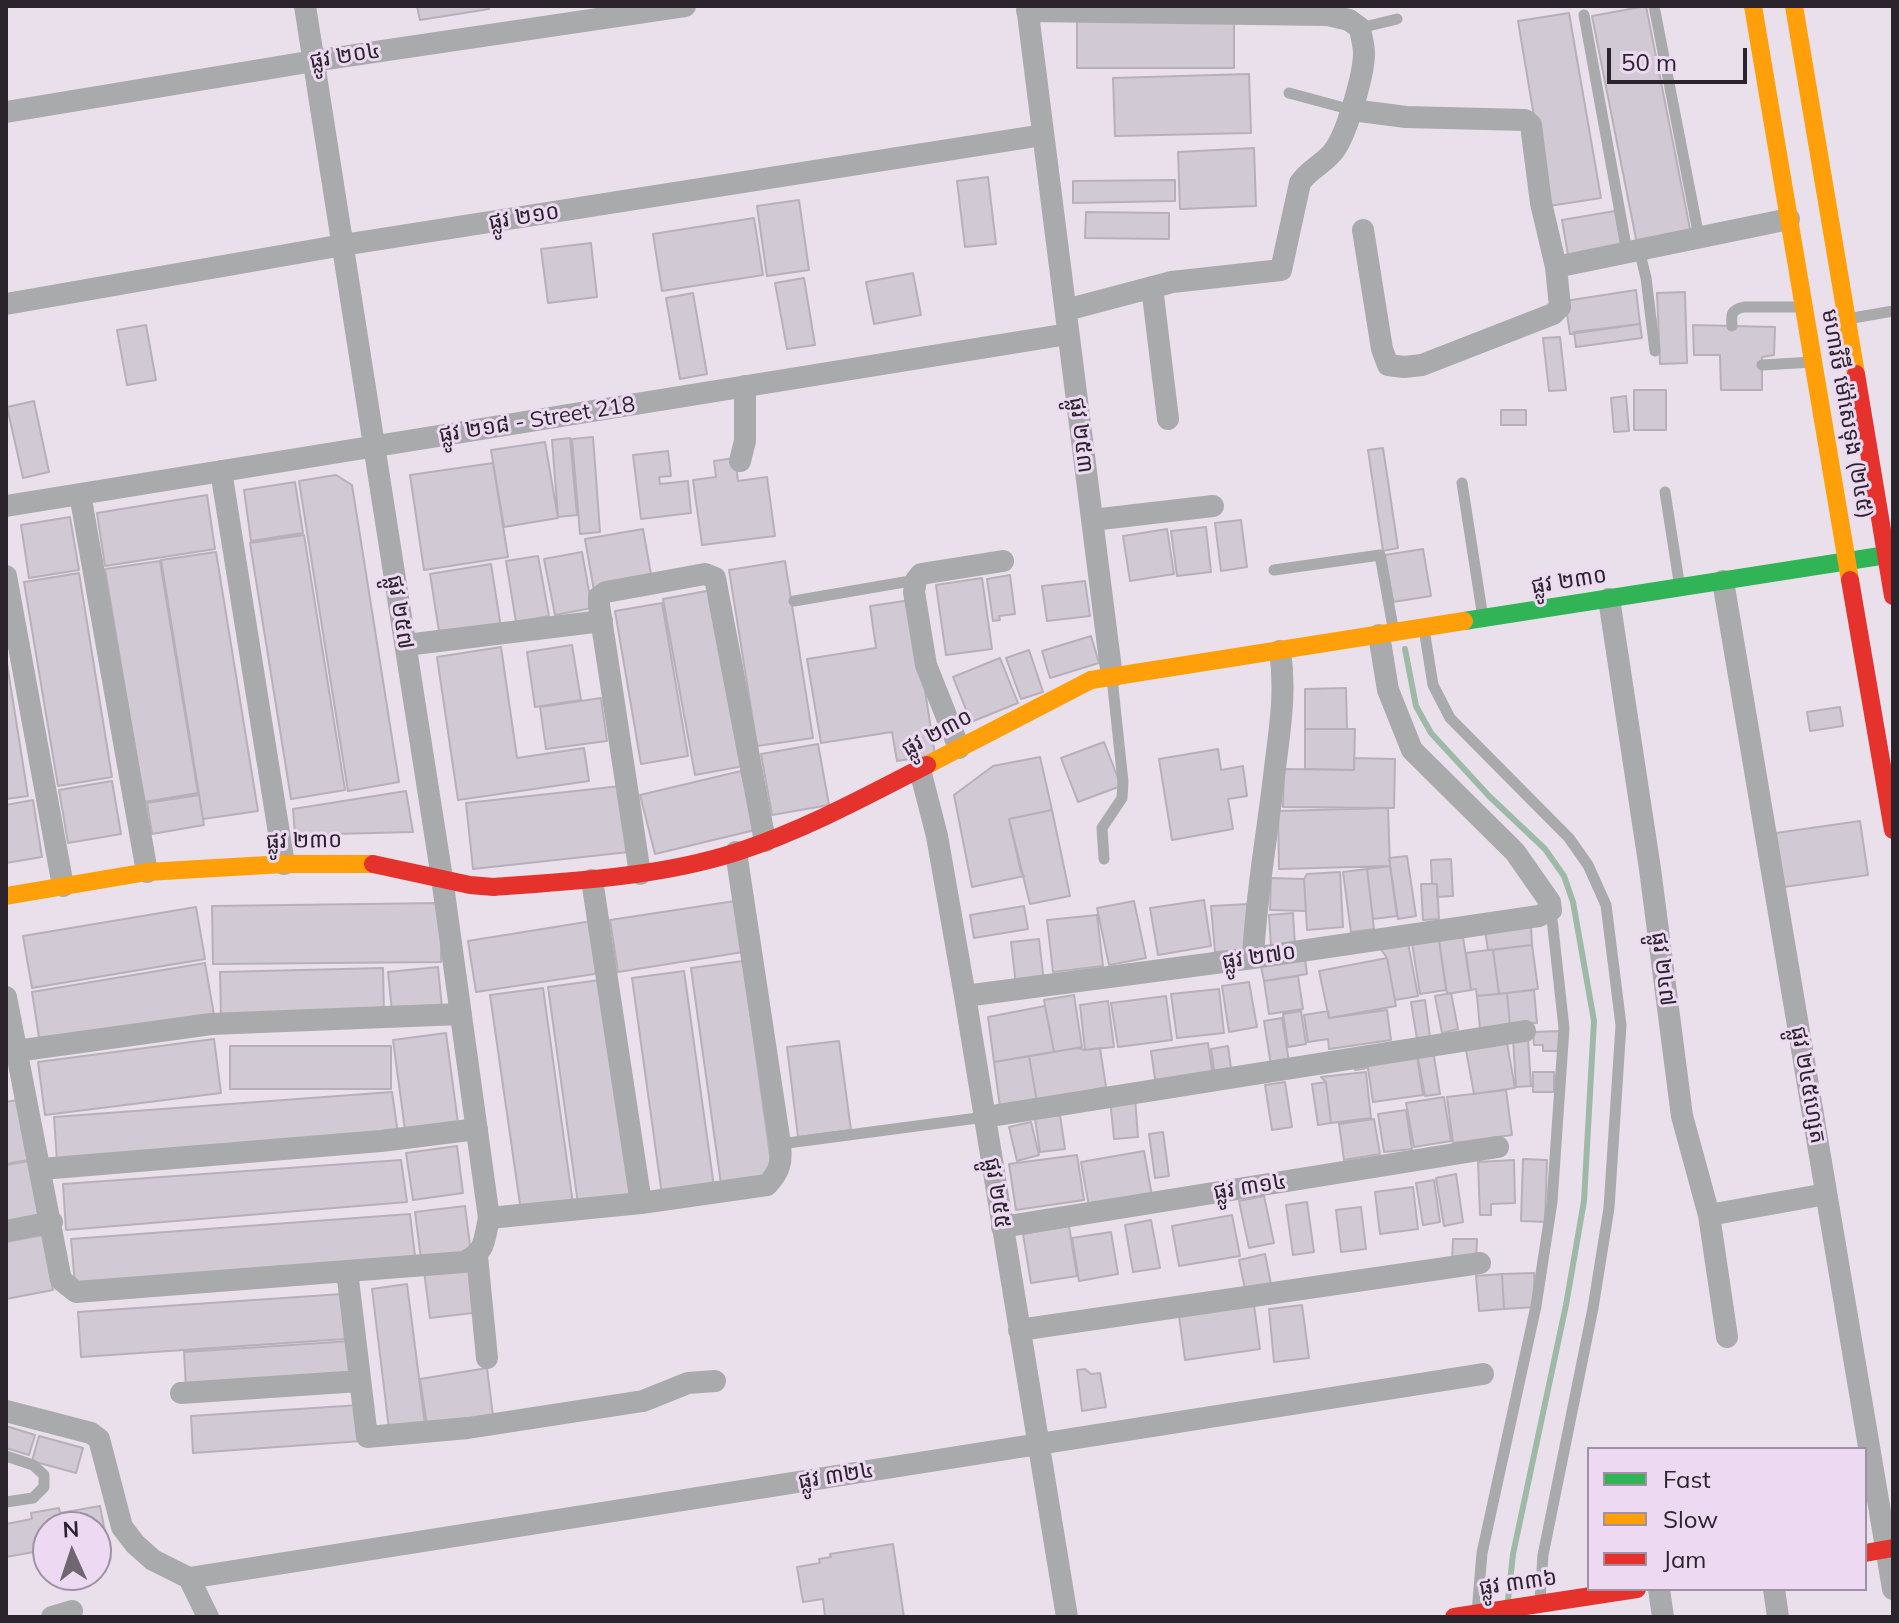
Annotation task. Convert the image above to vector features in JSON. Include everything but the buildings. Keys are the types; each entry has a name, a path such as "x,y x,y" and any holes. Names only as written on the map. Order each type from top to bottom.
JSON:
{"street":[{"name":"ផ្លូវ ២៥៧","path":"305,6 442,878 489,1218"},
{"name":"ផ្លូវ ២០៤","path":"6,112 314,61 685,6"},
{"name":"មហាវិថី ម៉ៅសេទុង (២៤៥)","path":"1753,6 1893,830"},
{"name":"មហាវិថី ម៉ៅសេទុង (២៤៥)","path":"1794,6 1890,555 1893,596"},
{"path":"1027,8 1328,15 1349,20 1360,28 1364,54 1352,110 1332,153 1305,175 1300,183 1281,270 1172,282 1066,310"},
{"name":"ផ្លូវ ២៥៣","path":"1027,8 1112,677"},
{"path":"1352,110 1406,117 1525,120 1531,125 1560,307 1553,314 1422,365 1388,365 1382,349 1363,230"},
{"name":"ផ្លូវ ២១០","path":"6,304 343,245 1043,135"},
{"path":"1556,267 1789,219"},
{"path":"1152,287 1168,419"},
{"name":"ផ្លូវ ២១៨ - Street 218","path":"6,506 1068,334"},
{"path":"740,461 745,431 745,386"},
{"path":"221,471 284,864"},
{"path":"80,494 147,872"},
{"path":"1092,520 1213,506"},
{"name":"ផ្លូវ ២៣០","path":"6,896 147,872 284,864 376,864 470,885 494,887 640,874 736,852 830,815 1091,680 1890,555"},
{"path":"959,748 926,665 914,592 916,580 921,574 1003,561"},
{"path":"640,874 599,597 606,592 705,574 715,578 765,841"},
{"path":"6,576 63,886"},
{"name":"ផ្លូវ ២៤៥ហ្សេត","path":"1723,581 1865,1447"},
{"name":"ផ្លូវ ២៤៧","path":"1609,599 1650,869 1682,1116 1709,1215 1727,1337"},
{"path":"406,645 602,621"},
{"path":"1386,634 1388,690 1412,750 1515,852 1550,902 1551,910"},
{"path":"1253,958 1255,909 1285,683 1280,651"},
{"name":"ផ្លូវ ២៥៥","path":"920,770 937,836 965,996 1067,1617"},
{"path":"6,997 14,1065 41,1169 61,1280 76,1292 464,1262 477,1256 483,1247 489,1218 641,1203 767,1185 777,1174 782,1163 780,1144 736,852"},
{"path":"592,880 641,1203"},
{"name":"ផ្លូវ ២៧០","path":"965,996 1253,958 1539,916 1551,910"},
{"path":"14,1065 211,1024 461,1014"},
{"path":"985,1117 1525,1031"},
{"path":"41,1169 381,1141 477,1129"},
{"name":"ផ្លូវ ៣១៤","path":"1002,1227 1498,1147"},
{"path":"1709,1215 1826,1194"},
{"path":"6,1231 52,1222"},
{"path":"477,1256 487,1358"},
{"path":"1019,1330 1480,1263"},
{"path":"347,1271 367,1437 468,1428 643,1401 688,1383 715,1381"},
{"name":"ផ្លូវ ៣២៤","path":"189,1578 1483,1374"},
{"path":"181,1393 360,1381"},
{"path":"6,1411 91,1433 99,1439 122,1527 153,1560 189,1578 208,1617"},
{"name":"ផ្លូវ ២៤៥ហ្សេត","path":"1867,1459 1881,1550 1893,1589"},
{"name":"ផ្លូវ ៣៣៦","path":"1454,1617 1537,1609 1627,1591"},
{"path":"1659,1591 1663,1617"},
{"path":"1774,1591 1778,1617"}],"lane":[{"path":"1654,6 1699,237"},
{"path":"1584,15 1633,250 1646,278 1655,351"},
{"path":"1360,28 1397,19"},
{"path":"1289,93 1352,110"},
{"path":"1732,326 1731,314 1744,307 1804,307"},
{"path":"1847,319 1893,311"},
{"path":"1762,365 1814,362"},
{"path":"1462,483 1483,619"},
{"path":"1665,492 1680,588"},
{"path":"1274,570 1380,555 1386,634"},
{"path":"794,601 916,580"},
{"path":"1424,628 1433,685 1450,718 1569,838 1588,865 1606,905 1621,1025 1609,1208 1593,1308 1543,1555 1537,1609"},
{"name":"ផ្លូវ ២៥៣","path":"1104,859 1102,828 1122,798 1123,782 1112,677"},
{"path":"1480,1614 1482,1553 1536,1306 1552,1202 1564,1028 1551,910"},
{"path":"780,1144 985,1117"},
{"path":"6,1456 33,1465 44,1475 44,1487 33,1498 6,1502"}],"waterway":[{"path":"1405,649 1416,706 1431,733 1489,796 1545,849 1564,876 1573,902 1594,1021 1584,1201 1566,1305 1513,1554 1508,1600"}],"traffic: fast":[{"path":"1464,621 1893,554"}],"traffic: slow":[{"path":"1753,6 1850,580"},
{"path":"1794,6 1856,374"},
{"path":"927,765 1091,680 1464,621"},
{"path":"6,896 147,872 284,864 373,864"}],"traffic: jam":[{"path":"1856,374 1893,596"},
{"path":"1850,580 1893,830"},
{"path":"373,864 470,885 494,887 617,877 678,867 737,852 786,834 927,765"},
{"path":"1867,1553 1893,1548"},
{"path":"1454,1617 1624,1591"}]}
